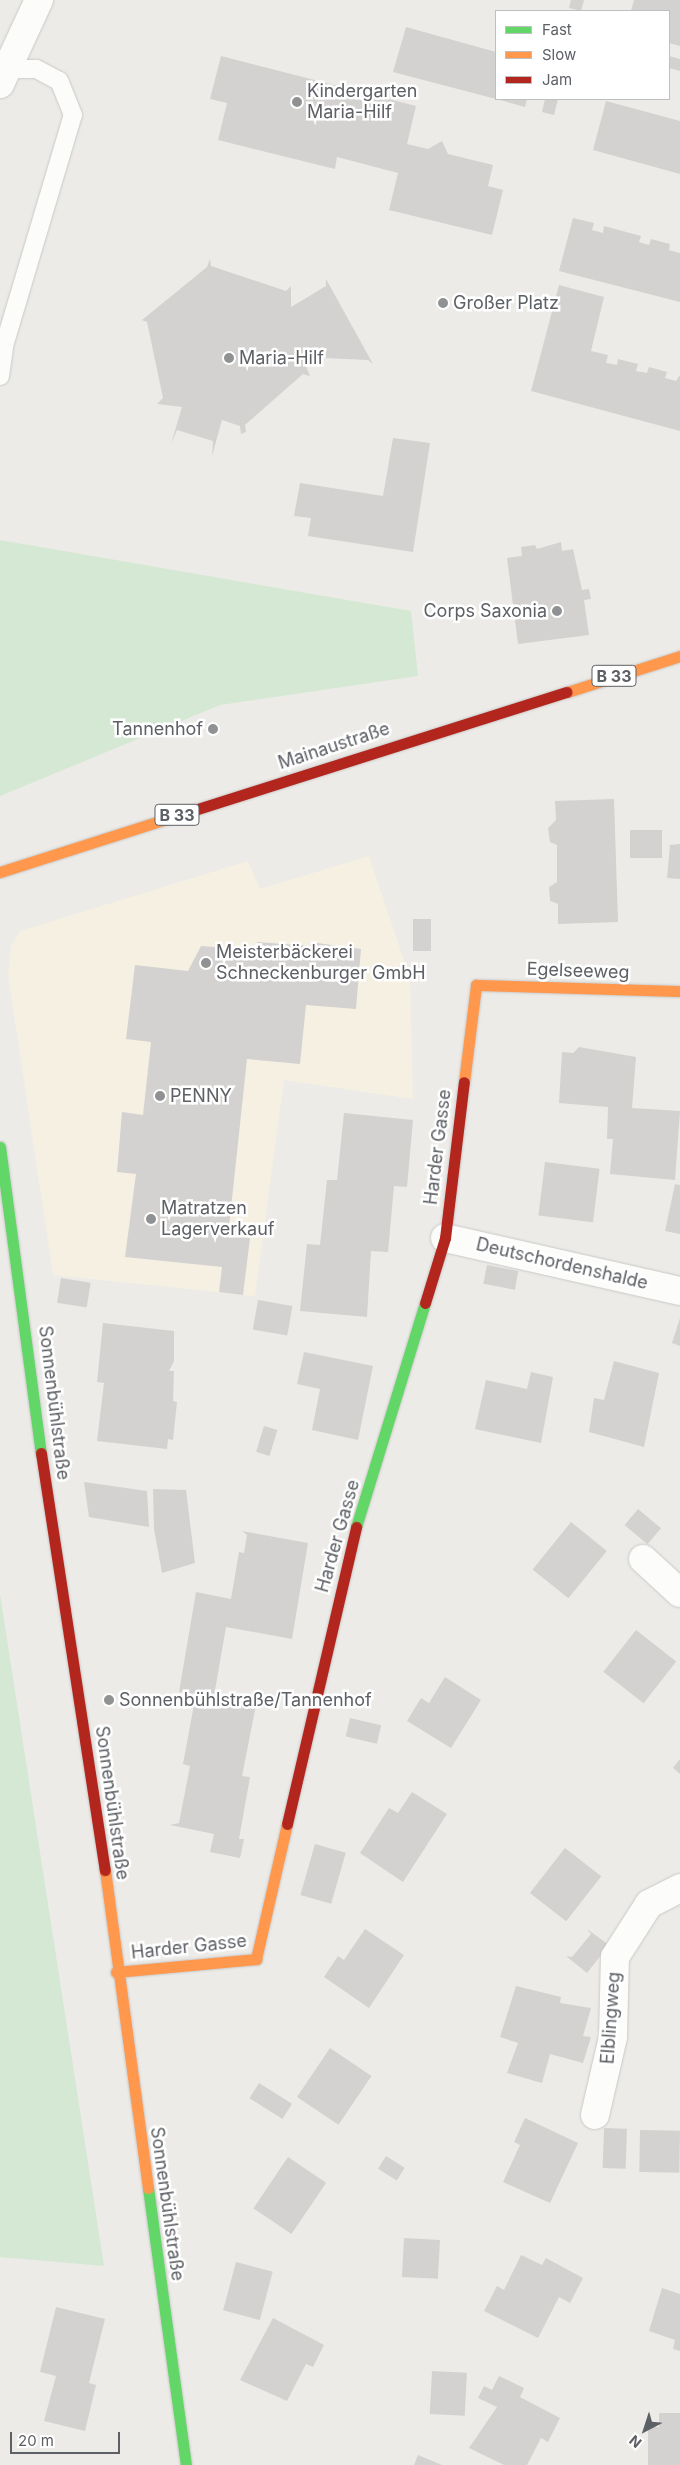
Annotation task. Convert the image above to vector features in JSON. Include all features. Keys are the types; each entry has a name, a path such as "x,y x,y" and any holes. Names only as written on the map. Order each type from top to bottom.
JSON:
{"street":[{"path":"4,76 39,0"},
{"name":"Mainaustraße","path":"0,872 680,656"},
{"name":"Egelseeweg","path":"476,985 680,991"},
{"name":"Harder Gasse","path":"116,1972 256,1960 356,1527 445,1238 476,985"},
{"name":"Sonnenbühlstraße","path":"0,1147 19,1264 40,1444 100,1830 116,1972 186,2465"},
{"name":"Deutschordenshalde","path":"445,1238 680,1291"},
{"path":"644,1559 680,1593"},
{"name":"Elblingweg","path":"595,2115 613,2037 615,1957 649,1904 680,1888"}],"lane":[{"path":"0,376 4,346 73,115 59,81 36,69 4,76"}],"shaded area":[{"path":"369,856 410,978 413,1099 284,1080 255,1296 53,1275 8,974 11,946 20,931 248,861 260,889"}],"green space":[{"path":"0,540 411,611 418,676 220,705 0,796"},
{"path":"0,1594 104,2266 0,2257"}],"building":[{"path":"571,0 584,0 581,10 569,8"},
{"path":"634,0 680,0 680,46 670,43 670,10 631,10"},
{"path":"406,27 495,52 495,99 393,72"},
{"path":"221,56 416,106 407,144 428,149 442,141 448,154 493,165 488,186 503,190 492,235 389,210 398,173 337,157 335,169 218,140 227,103 210,99"},
{"path":"670,56 680,59 680,71 670,68"},
{"path":"500,100 527,100 525,107"},
{"path":"545,100 558,100 554,115 542,112"},
{"path":"606,101 680,121 680,174 593,150"},
{"path":"573,218 594,223 592,230 603,233 604,226 641,236 639,242 649,245 651,239 670,244 669,250 680,253 680,302 559,271"},
{"name":"Maria-Hilf","path":"210,259 211,266 286,291 291,286 291,307 326,286 326,279 373,364 368,360 302,357 310,376 303,374 245,425 246,432 241,434 240,426 222,420 212,456 213,441 177,430 171,444 182,407 157,404 163,398 147,322 142,320 207,267"},
{"path":"559,285 604,297 591,351 608,355 606,363 617,365 618,359 638,364 636,371 647,373 649,367 667,372 665,378 676,381 680,375 680,431 531,391"},
{"path":"393,438 430,443 413,552 308,536 311,518 294,516 300,483 383,496"},
{"path":"561,542 562,551 573,549 582,590 589,589 591,599 584,600 589,635 518,644 507,558 522,556 521,547 535,545 537,549"},
{"path":"614,799 618,922 558,924 558,904 550,901 549,887 557,882 557,845 550,842 548,828 556,820 555,801"},
{"path":"630,830 662,830 662,858 630,858"},
{"path":"680,844 680,879 667,878 670,845"},
{"path":"413,919 431,919 431,951 413,951"},
{"path":"257,942 310,946 310,942 361,949 356,1009 306,1005 300,1064 247,1059 229,1227 251,1230 243,1295 219,1292 222,1267 125,1257 136,1174 117,1172 122,1112 143,1115 151,1042 126,1039 135,965 188,971 201,946 256,950"},
{"path":"579,1047 636,1057 632,1108 680,1111 675,1180 610,1174 613,1139 607,1139 608,1107 559,1103 562,1052 573,1053"},
{"path":"344,1113 413,1120 407,1187 394,1186 388,1252 371,1251 367,1317 300,1311 307,1244 320,1245 327,1180 337,1180"},
{"path":"545,1162 600,1169 593,1222 538,1216"},
{"path":"675,1184 680,1185 680,1234 665,1231"},
{"path":"487,1265 518,1271 515,1290 483,1284"},
{"path":"61,1278 91,1283 87,1307 57,1303"},
{"path":"258,1300 292,1306 287,1336 253,1330"},
{"path":"680,1318 680,1346 672,1343"},
{"path":"103,1323 174,1331 174,1361 169,1371 174,1371 173,1401 177,1402 173,1440 168,1439 167,1449 97,1441 104,1383 97,1382"},
{"path":"304,1352 373,1366 358,1440 312,1430 320,1389 297,1384"},
{"path":"614,1361 659,1373 644,1447 589,1432 594,1398 604,1400"},
{"path":"531,1372 553,1377 541,1443 475,1429 486,1380 527,1389"},
{"path":"264,1426 277,1430 269,1456 256,1452"},
{"path":"84,1482 147,1491 149,1527 89,1517"},
{"path":"153,1489 186,1490 195,1563 162,1573 154,1529"},
{"path":"638,1509 661,1528 647,1544 625,1525"},
{"path":"571,1522 607,1551 568,1598 533,1569"},
{"path":"242,1531 308,1543 292,1639 226,1627 214,1696 256,1705 242,1776 250,1777 239,1839 244,1839 240,1858 210,1852 214,1834 170,1825 179,1823 190,1766 183,1764 196,1694 179,1692 196,1592 231,1599 239,1552 244,1553 247,1535"},
{"path":"636,1630 676,1661 644,1703 603,1672"},
{"path":"445,1677 481,1700 451,1748 407,1721 421,1698 429,1703"},
{"path":"350,1718 381,1725 377,1744 346,1737"},
{"path":"680,1759 680,1774 673,1768"},
{"path":"412,1792 447,1814 403,1882 360,1853 389,1808 398,1813"},
{"path":"315,1844 346,1853 331,1904 300,1895"},
{"path":"565,1848 601,1876 566,1921 530,1893"},
{"path":"365,1929 404,1955 369,2008 324,1977 338,1956 344,1960"},
{"path":"587,1929 609,1945 587,1973 566,1956 572,1957 591,1934"},
{"path":"516,1986 561,1997 560,2003 591,2008 583,2036 591,2037 583,2063 550,2054 542,2083 507,2073 518,2043 500,2037"},
{"path":"330,2048 371,2076 338,2125 297,2097"},
{"path":"259,2083 292,2104 283,2119 249,2098"},
{"path":"525,2118 578,2143 550,2203 503,2182 520,2145 514,2142"},
{"path":"604,2128 627,2129 626,2169 603,2168"},
{"path":"640,2130 680,2131 679,2173 639,2172"},
{"path":"386,2156 405,2168 397,2180 378,2169"},
{"path":"288,2157 326,2183 291,2234 253,2208"},
{"path":"404,2238 440,2240 438,2279 402,2277"},
{"path":"521,2255 542,2265 546,2258 583,2278 570,2303 559,2297 538,2338 484,2311 497,2286 504,2290"},
{"path":"236,2262 273,2272 260,2320 223,2310"},
{"path":"662,2288 680,2294 680,2351 673,2349 675,2340 649,2331"},
{"path":"56,2307 105,2319 89,2383 96,2385 85,2431 44,2421 56,2376 40,2372"},
{"path":"273,2318 324,2345 313,2367 306,2364 287,2401 240,2380"},
{"path":"432,2371 467,2373 465,2416 430,2414"},
{"path":"499,2376 524,2388 520,2397 560,2418 548,2442 541,2438 527,2465 504,2465 469,2448 497,2407 478,2398 484,2386 492,2390"},
{"path":"659,2413 680,2413 680,2465 648,2465 648,2427 659,2427"},
{"path":"418,2455 442,2465 414,2465"}],"traffic: fast":[{"path":"0,1147 41,1453"},
{"path":"356,1527 425,1303"},
{"path":"148,2188 186,2465"}],"traffic: slow":[{"path":"567,692 680,656"},
{"path":"0,872 191,811"},
{"path":"464,1082 476,985 680,991"},
{"path":"116,1972 256,1959 287,1824"},
{"path":"105,1870 148,2188"}],"traffic: jam":[{"path":"191,811 567,692"},
{"path":"425,1303 445,1238 464,1082"},
{"path":"41,1453 105,1870"},
{"path":"287,1824 356,1527"}],"place":[{"name":"Kindergarten Maria-Hilf","path":"297,102"},
{"name":"Großer Platz","path":"443,303"},
{"name":"Maria-Hilf","path":"229,358"},
{"name":"Corps Saxonia","path":"557,611"},
{"name":"Tannenhof","path":"213,729"},
{"name":"Meisterbäckerei Schneckenburger GmbH","path":"206,963"},
{"name":"PENNY","path":"160,1096"},
{"name":"Matratzen Lagerverkauf","path":"151,1219"},
{"name":"Sonnenbühlstraße/Tannenhof","path":"109,1700"}]}
